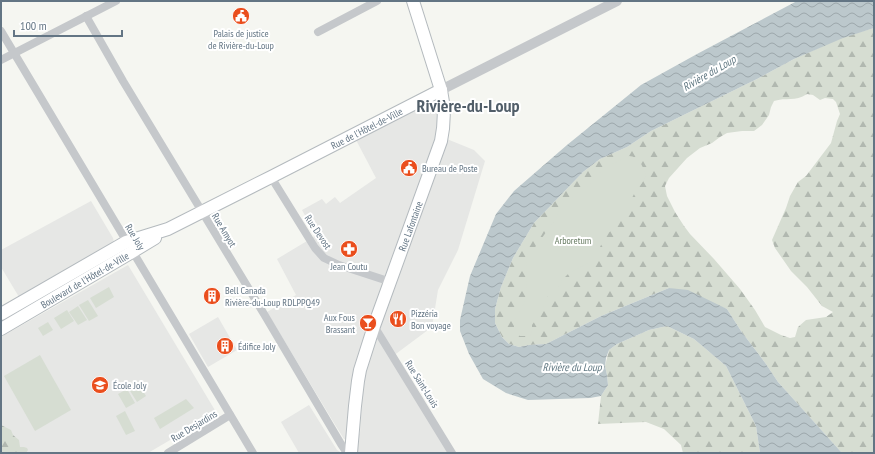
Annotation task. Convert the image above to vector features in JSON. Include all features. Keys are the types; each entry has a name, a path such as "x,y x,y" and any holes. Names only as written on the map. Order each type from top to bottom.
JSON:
{"main road":[{"name":"Rue Lafontaine","path":"351,453 358,381 363,358 441,141 444,128 444,101 413,1"},
{"name":"Rue de l'Hôtel-de-Ville","path":"202,212 441,90"},
{"name":"Boulevard de l'Hôtel-de-Ville","path":"1,314 129,247 202,212"},
{"name":"Boulevard de l'Hôtel-de-Ville","path":"1,329 129,247"}],"street":[{"path":"1,60 116,1"},
{"path":"318,32 377,1"},
{"name":"Rue de l'Hôtel-de-Ville","path":"441,90 617,1"},
{"name":"Rue Amyot","path":"86,16 123,81 347,453"},
{"name":"Rue Joly","path":"1,32 253,453"},
{"name":"Rue Devost","path":"271,177 315,248 324,258 338,265 391,282"},
{"name":"Rue Saint-Louis","path":"374,326 452,453"},
{"name":"Rue Desjardins","path":"168,453 230,415"}],"shaded area":[{"path":"437,97 441,116 437,135 474,150 485,161 458,250 438,290 432,327 393,356 452,453 357,453 357,437 360,433 363,386 351,385 346,440 334,423 267,312 296,295 277,259 316,235 302,210 322,199 326,204 335,197 340,203 376,178 355,138"},
{"path":"91,201 114,242 19,297 1,267 1,250"},
{"name":"École Joly","path":"128,265 216,413 148,453 1,453 1,337"},
{"path":"218,317 237,350 208,367 189,334"},
{"path":"309,405 337,450 342,453 299,453 281,422"}],"green space":[{"path":"874,28 874,453 842,453 778,382 727,309 669,288 601,316 546,344 519,347 509,344 502,337 495,323 495,309 501,287 513,258 534,223 583,172 600,159 627,147 651,131 757,79 794,59 843,37","holes":["807,94 813,95 820,100 825,98 833,99 836,102 840,114 831,143 806,176 798,182 790,196 772,240 775,248 791,271 807,287 822,306 833,312 826,317 806,320 798,327 795,337 790,338 765,327 740,289 684,226 667,196 665,186 669,178 687,158 700,148 712,143 727,133 754,131 762,125 769,115 774,101 794,99"]},
{"name":"Arboretum","path":"629,156 638,160 646,176 637,188 620,220 605,237 597,253 590,262 569,273 562,280 560,286 547,297 542,311 532,325 530,336 520,336 514,328 514,321 526,296 526,265 528,254 537,245 556,218 560,206 590,184 606,167"},
{"path":"109,287 114,297 96,308 90,298"},
{"path":"88,300 98,316 89,321 79,305"},
{"path":"78,306 87,320 78,325 69,312"},
{"path":"67,310 74,321 61,329 54,318"},
{"path":"48,322 53,330 43,336 38,328"},
{"path":"667,326 694,339 726,366 756,426 760,453 683,453 681,445 664,429 646,422 598,424 601,396 608,385 605,366 609,350 617,344 649,330"},
{"path":"40,355 71,410 35,431 4,376"},
{"path":"136,380 146,396 137,402 127,386"},
{"path":"127,389 135,403 126,408 118,394"},
{"path":"186,399 194,408 160,429 154,418"},
{"path":"125,411 135,431 126,435 116,416"},
{"path":"1,425 11,430 13,435 19,440 20,447 27,448 28,450 26,453 1,453"}],"water":[{"name":"Rivière du Loup","path":"797,1 874,1 874,28 843,38 794,59 757,79 651,131 627,147 600,159 583,172 534,223 513,258 501,287 495,309 495,323 502,337 509,344 519,347 546,344 601,316 669,288 688,290 727,309 778,382 842,453 760,453 756,426 726,366 694,339 667,326 649,330 617,344 609,350 605,366 608,385 601,396 590,398 528,400 506,393 483,379 469,354 460,331 460,320 470,276 496,214 514,191 567,145 641,85"}],"place":[{"name":"Palais de justice de Rivière-du-Loup","path":"241,16"},
{"name":"Bureau de Poste","path":"409,168"},
{"name":"Jean Coutu","path":"349,249"},
{"name":"Bell Canada Rivière-du-Loup RDLPPQ49","path":"212,296"},
{"name":"Pizzéria Bon voyage","path":"398,319"},
{"name":"Aux Fous Brassant","path":"368,323"},
{"name":"Édifice Joly","path":"225,346"},
{"name":"École Joly","path":"100,385"}],"district":[{"name":"Rivière-du-Loup","path":"468,105"}]}
